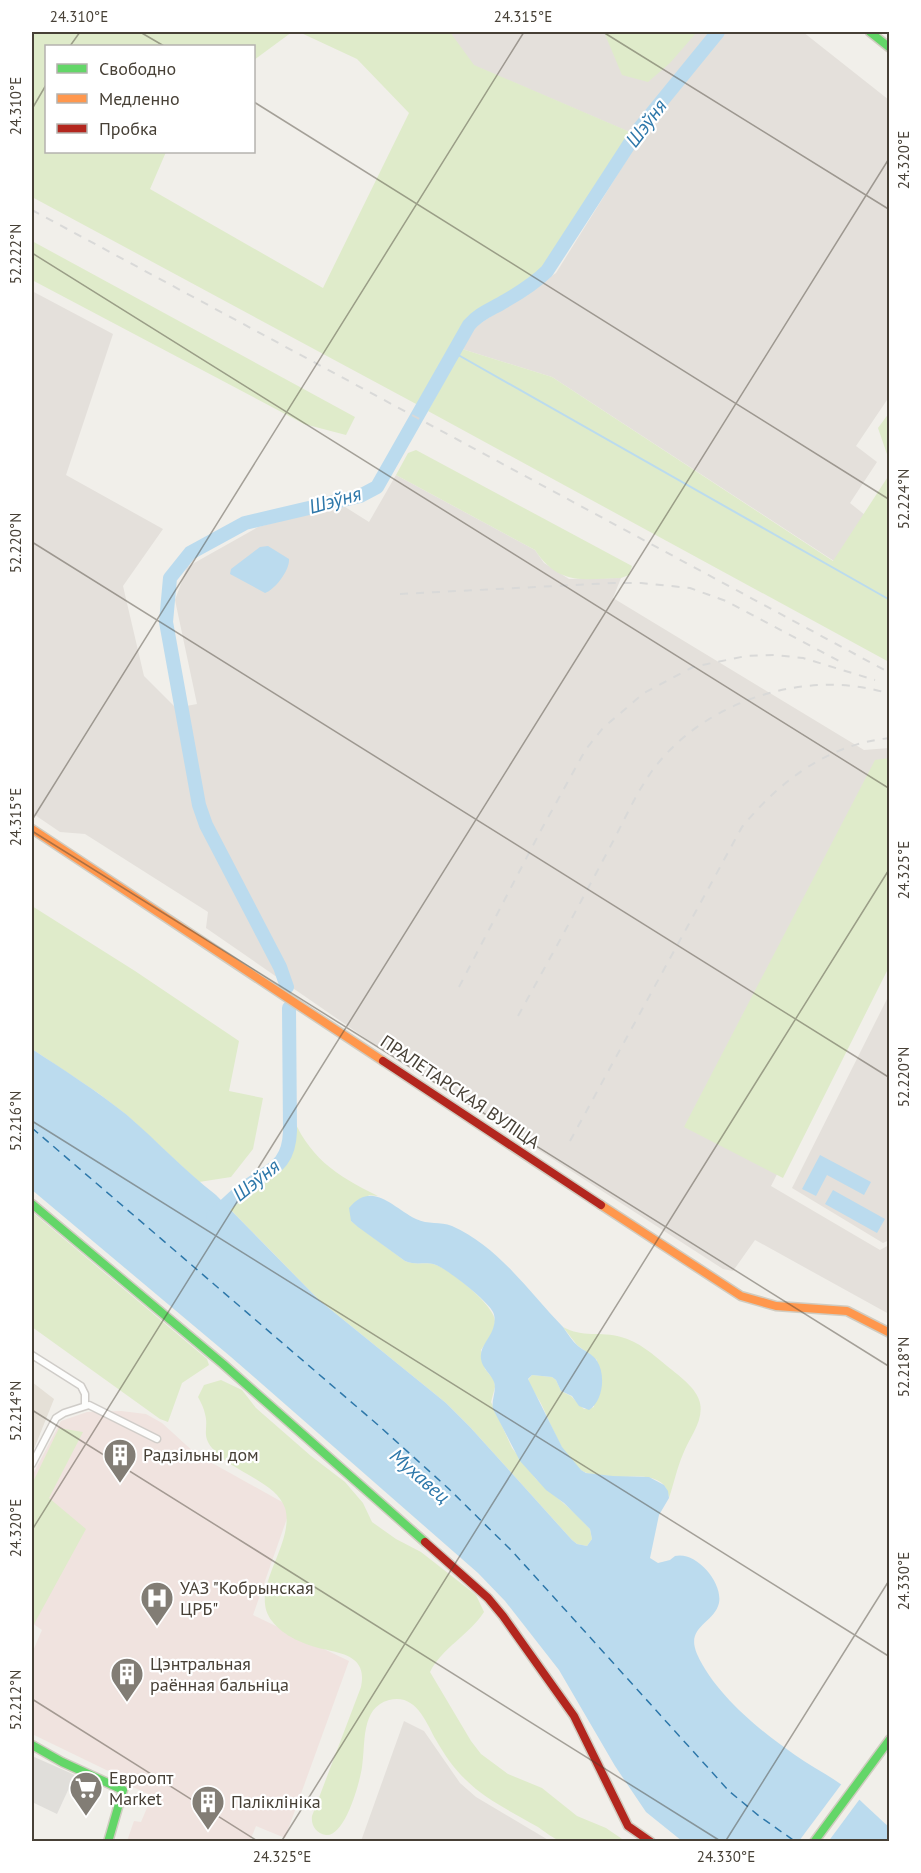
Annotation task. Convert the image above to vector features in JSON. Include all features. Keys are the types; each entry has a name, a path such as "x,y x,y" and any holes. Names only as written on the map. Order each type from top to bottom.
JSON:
{"street":[{"path":"870,32 890,48"},
{"name":"ПРАЛЕТАРСКАЯ ВУЛІЦА","path":"32,829 355,1041 452,1108 741,1296 770,1307 847,1311 890,1333"},
{"path":"32,1204 223,1364 488,1598 574,1716 628,1826 651,1842"},
{"path":"32,1355 81,1386 85,1394 85,1406"},
{"path":"32,1464 56,1418 85,1406 95,1406 157,1439"},
{"path":"814,1842 890,1740"},
{"path":"32,1745 62,1762 123,1790 108,1842"}],"shaded area":[{"path":"399,32 803,32 889,100 889,397 856,446 877,462 850,503 865,515 834,561 552,377 462,349 475,327 556,273 641,137"},
{"path":"32,291 113,334 66,475 163,529 123,586 144,676 176,708 197,704 175,600 187,567 258,527 342,505 369,522 396,475 535,550 544,563 569,579 621,578 613,598 864,750 889,748 889,955 771,1186 880,1250 889,1245 889,1314 755,1240 733,1271 723,1269 368,1040 206,928 208,912 85,834 60,832 32,813"},
{"path":"889,995 889,1240 883,1243 792,1188"},
{"path":"32,1382 54,1399 32,1454"},
{"name":"УАЗ \"Кобрынская ЦРБ\"","path":"121,1411 146,1414 162,1423 196,1454 291,1507 253,1615 349,1661 285,1838 256,1826 250,1841 127,1841 134,1821 141,1822 152,1796 131,1786 131,1782 32,1734 32,1653 42,1630 32,1623 32,1476 61,1421 87,1412"},
{"path":"404,1721 424,1731 460,1783 476,1797 550,1841 361,1841"},
{"path":"32,1756 75,1775 57,1814 32,1802"}],"green space":[{"path":"32,32 292,32 255,59 255,45 45,45 45,153 166,153 150,189 323,288 409,113 357,59 299,32 450,32 474,65 630,132 544,265 532,279 470,316 418,405 32,197"},
{"path":"604,32 697,32 670,63 648,82 622,75"},
{"path":"32,241 355,417 346,435 304,424 32,280"},
{"path":"462,349 552,377 833,561 889,475 889,662 428,411"},
{"path":"889,413 889,460 878,428"},
{"path":"416,450 632,566 629,575 621,578 583,579 563,575 553,570 535,550 396,475 408,453"},
{"path":"889,758 889,967 783,1178 684,1127 875,760"},
{"path":"32,906 135,971 239,1041 229,1091 263,1098 253,1149 231,1177 199,1182 128,1116 32,1049"},
{"path":"290,1111 305,1141 314,1153 336,1172 378,1196 369,1195 351,1221 405,1261 432,1264 443,1268 471,1289 493,1314 494,1329 481,1350 485,1369 494,1380 495,1387 491,1402 512,1448 536,1479 590,1529 592,1539 587,1546 577,1544 572,1540 446,1403 319,1300 226,1205 238,1193 278,1165 286,1155 290,1143"},
{"path":"32,1212 207,1359 209,1365 182,1383 168,1422 160,1419 32,1327"},
{"path":"563,1327 577,1332 614,1335 634,1342 676,1373 695,1392 700,1403 700,1416 681,1459 669,1498 667,1490 657,1480 587,1473 579,1469 558,1441 528,1380 532,1375 552,1377 561,1391 571,1396 584,1409 589,1409 594,1407 597,1360 577,1345"},
{"path":"221,1380 242,1390 256,1408 345,1482 363,1503 372,1522 396,1539 421,1552 476,1595 484,1612 471,1628 441,1656 430,1672 481,1754 508,1774 542,1788 577,1816 606,1828 625,1841 582,1843 561,1841 491,1800 453,1766 419,1711 406,1701 398,1699 380,1704 373,1711 366,1728 361,1774 355,1796 339,1827 333,1833 326,1835 319,1833 312,1823 312,1816 361,1687 361,1670 353,1659 347,1656 309,1645 288,1635 272,1621 266,1609 265,1595 268,1581 287,1522 285,1508 272,1490 220,1456 207,1439 205,1412 198,1397 204,1385"},
{"path":"59,1428 83,1432 49,1498 86,1529 33,1626 32,1484"}],"water":[{"path":"268,546 289,559 284,574 269,591 265,593 230,574 231,569 260,547"},
{"name":"Мухавец","path":"32,1049 127,1115 216,1195 319,1300 446,1403 572,1540 577,1544 587,1546 592,1539 590,1529 564,1503 546,1490 520,1461 493,1409 494,1382 481,1359 482,1350 493,1329 494,1315 490,1307 449,1272 432,1264 405,1261 351,1221 349,1208 357,1200 366,1196 374,1196 420,1221 452,1226 469,1235 499,1258 576,1344 591,1354 602,1373 600,1394 594,1406 589,1410 579,1406 572,1396 561,1391 552,1377 532,1375 528,1379 562,1447 586,1473 649,1477 664,1485 669,1498 659,1515 650,1558 658,1563 675,1556 691,1558 706,1570 717,1586 719,1603 716,1610 697,1631 695,1637 694,1645 705,1669 727,1697 753,1723 801,1759 842,1785 889,1827 889,1841 682,1841 646,1812 615,1766 559,1670 505,1601 478,1573 231,1357 32,1190"},
{"path":"820,1155 871,1182 864,1195 827,1175 816,1196 802,1189"},
{"path":"833,1190 885,1219 877,1233 825,1204"}],"pier":[{"path":"843,1782 862,1796 828,1842 799,1841"}],"waterway":[{"name":"Шэўня","path":"287,987 280,967 206,825 199,805 166,622 170,578 190,553 245,523 360,496 377,487 469,325 481,314 527,288 547,271 639,129 718,32"},
{"path":"453,352 890,600"},
{"name":"Шэўня","path":"213,1217 242,1190 271,1171 286,1152 290,1131 289,1008"}],"ferry route":[{"path":"32,1128 378,1425 449,1489 512,1551 729,1791 796,1842"}],"railway":[{"path":"32,210 890,673"},
{"path":"400,594 613,583 641,583 690,588 726,601 841,662"},
{"path":"459,987 586,749 603,728 644,693 693,667 746,656 774,655 803,658 875,680"},
{"path":"518,1016 641,789 652,771 673,746 699,726 728,709 759,696 792,688 825,685 858,687 890,694"},
{"path":"570,1141 742,827 772,795 807,768 846,748 890,738"}],"traffic: fast":[{"path":"870,32 890,48"},
{"path":"32,1204 223,1364 425,1542"},
{"path":"814,1842 890,1739"},
{"path":"32,1745 62,1762 123,1790 108,1842"}],"traffic: slow":[{"path":"32,829 383,1061"},
{"path":"601,1205 741,1296 776,1306 847,1311 890,1333"}],"traffic: jam":[{"path":"383,1061 601,1205"},
{"path":"425,1542 488,1598 503,1616 574,1716 628,1826 651,1842"}],"place":[{"name":"Радзільны дом","path":"120,1484"},
{"name":"УАЗ \"Кобрынская ЦРБ\"","path":"157,1627"},
{"name":"Цэнтральная раённая бальніца","path":"127,1703"},
{"name":"Евроопт Market","path":"86,1817"},
{"name":"Паліклініка","path":"208,1831"}]}
